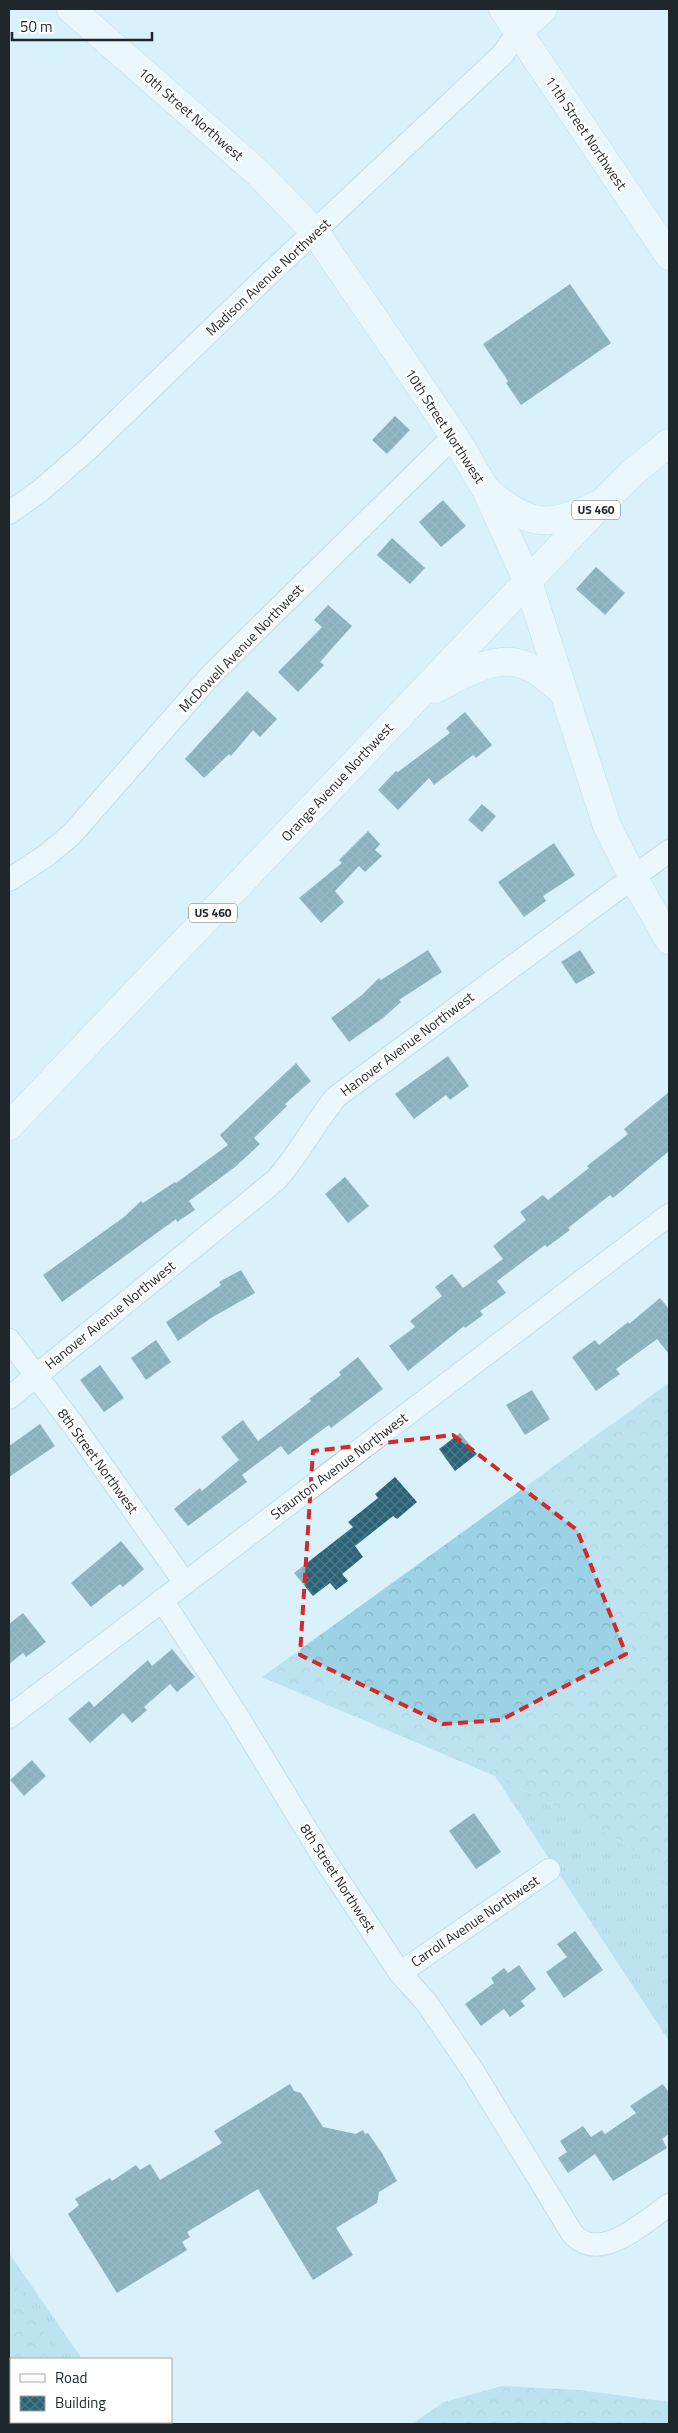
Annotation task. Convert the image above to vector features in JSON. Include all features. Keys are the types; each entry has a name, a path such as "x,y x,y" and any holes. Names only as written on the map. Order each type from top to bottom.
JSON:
{"main road":[{"name":"10th Street Northwest","path":"71,9 258,173 316,232 454,436 486,490 528,582 607,826 634,879 669,940"},
{"name":"11th Street Northwest","path":"503,9 669,256"},
{"path":"518,32 543,9"},
{"name":"Orange Avenue Northwest","path":"9,1126 603,502 633,472 669,443"},
{"path":"486,490 508,509 527,518 548,521 571,517 603,502"},
{"path":"416,698 468,672 497,662 521,663 541,674 563,692"}],"street":[{"name":"Madison Avenue Northwest","path":"9,513 40,492 86,451 267,276 316,232 503,54 518,32"},
{"name":"McDowell Avenue Northwest","path":"9,880 47,856 72,834 212,674 454,436"},
{"name":"Hanover Avenue Northwest","path":"9,1398 276,1180 296,1158 322,1114 336,1097 477,991 634,879 669,851"},
{"name":"Staunton Avenue Northwest","path":"9,1717 669,1215"},
{"name":"8th Street Northwest","path":"9,1340 186,1583"},
{"name":"8th Street Northwest","path":"162,1600 236,1714 325,1860 400,1973 430,2008 473,2071 572,2233 584,2243 592,2246 606,2244 669,2205"},
{"name":"Carroll Avenue Northwest","path":"400,1973 549,1870"}],"highlighted area":[{"path":"453,1435 577,1530 626,1654 501,1720 443,1724 300,1655 308,1557 313,1451"}],"green space":[{"path":"669,1383 669,1893 655,1864 611,1836 495,1776 262,1677"},
{"path":"495,1776 611,1836 655,1864 669,1893 669,2041"},
{"path":"9,2253 81,2358 10,2358 10,2423 127,2424 9,2424"},
{"path":"9,2275 29,2304 56,2358 10,2358 10,2423 92,2424 9,2424"},
{"path":"502,2386 580,2390 669,2402 669,2424 412,2424 444,2402"}],"building":[{"path":"570,284 611,343 521,405 506,383 508,381 483,344"},
{"path":"395,416 410,430 387,454 372,440"},
{"path":"443,500 466,526 441,547 419,522"},
{"path":"392,538 425,568 410,584 377,555"},
{"path":"596,567 625,593 605,615 576,589"},
{"path":"328,605 352,626 320,662 324,665 298,692 278,672 322,627 314,620"},
{"path":"247,691 277,719 260,737 253,730 231,756 229,754 204,778 185,759"},
{"path":"465,712 492,745 476,758 473,755 434,785 429,778 398,810 378,790 396,771 398,772 450,733 446,728"},
{"path":"482,804 496,816 482,832 468,820"},
{"path":"368,831 380,844 375,850 382,856 365,872 359,866 335,891 344,902 321,923 299,898 342,863 339,860"},
{"path":"554,843 575,875 543,896 546,901 524,917 498,882"},
{"path":"428,950 442,972 399,1000 401,1002 383,1018 349,1042 331,1018 362,995 379,978 381,980"},
{"path":"580,950 595,973 576,984 561,962"},
{"path":"448,1056 469,1086 450,1100 446,1095 414,1119 395,1094"},
{"path":"296,1063 311,1081 285,1104 287,1106 254,1138 260,1144 235,1167 189,1201 195,1210 177,1222 176,1219 62,1302 43,1275 124,1217 141,1201 143,1203 176,1183 228,1145 220,1135"},
{"path":"669,1092 669,1151 613,1198 610,1195 568,1228 570,1230 547,1247 545,1245 497,1281 506,1293 480,1311 483,1315 465,1328 464,1326 408,1371 389,1346 415,1327 410,1321 442,1296 435,1287 452,1274 463,1288 503,1259 493,1246 526,1220 520,1212 543,1195 548,1200 589,1168 587,1166 628,1134 624,1129"},
{"path":"345,1177 369,1206 348,1223 325,1194"},
{"path":"241,1270 255,1293 211,1318 178,1341 166,1322 221,1285 219,1282"},
{"path":"660,1298 669,1309 669,1354 657,1339 616,1369 620,1374 596,1391 572,1357 595,1340 599,1345 628,1322 629,1324"},
{"path":"156,1340 171,1362 146,1380 131,1358"},
{"path":"358,1357 383,1389 331,1428 329,1425 288,1455 281,1446 242,1475 247,1482 188,1526 174,1509 200,1488 202,1491 239,1460 221,1437 243,1420 258,1441 311,1401 309,1399 341,1375 339,1372"},
{"path":"100,1365 124,1398 104,1412 80,1380"},
{"path":"532,1390 550,1419 525,1435 506,1405"},
{"path":"40,1424 55,1446 9,1477 9,1446"},
{"path":"460,1433 477,1454 455,1471 439,1449"},
{"path":"395,1477 417,1502 397,1519 393,1516 355,1546 363,1557 342,1574 348,1581 336,1590 330,1583 313,1596 294,1573 353,1527 348,1522 378,1498 375,1494"},
{"path":"121,1541 144,1569 123,1587 120,1584 91,1607 71,1583"},
{"path":"23,1613 46,1642 26,1657 23,1653 9,1664 9,1624"},
{"path":"172,1649 195,1677 177,1692 170,1684 144,1707 147,1710 132,1723 123,1713 90,1743 68,1719 89,1701 94,1707 148,1660 152,1666"},
{"path":"32,1760 46,1776 24,1796 10,1780"},
{"path":"474,1813 501,1852 476,1869 449,1831"},
{"path":"575,1931 603,1970 564,1998 546,1972 567,1957 557,1944"},
{"path":"519,1965 536,1989 521,2001 525,2006 510,2017 504,2009 481,2026 465,2004 494,1983 491,1978 504,1968 508,1973"},
{"path":"290,2084 294,2091 301,2093 323,2127 356,2134 363,2130 365,2134 368,2133 382,2153 397,2181 379,2192 377,2203 336,2228 353,2255 313,2280 258,2189 187,2232 190,2237 182,2242 187,2250 117,2293 68,2214 79,2205 75,2199 110,2178 112,2181 136,2165 140,2170 150,2164 160,2180 222,2143 214,2131"},
{"path":"663,2084 669,2093 669,2134 662,2139 667,2148 613,2181 595,2154 568,2173 558,2158 567,2152 560,2141 583,2126 591,2137 602,2130 605,2134 636,2113 630,2106"}]}
